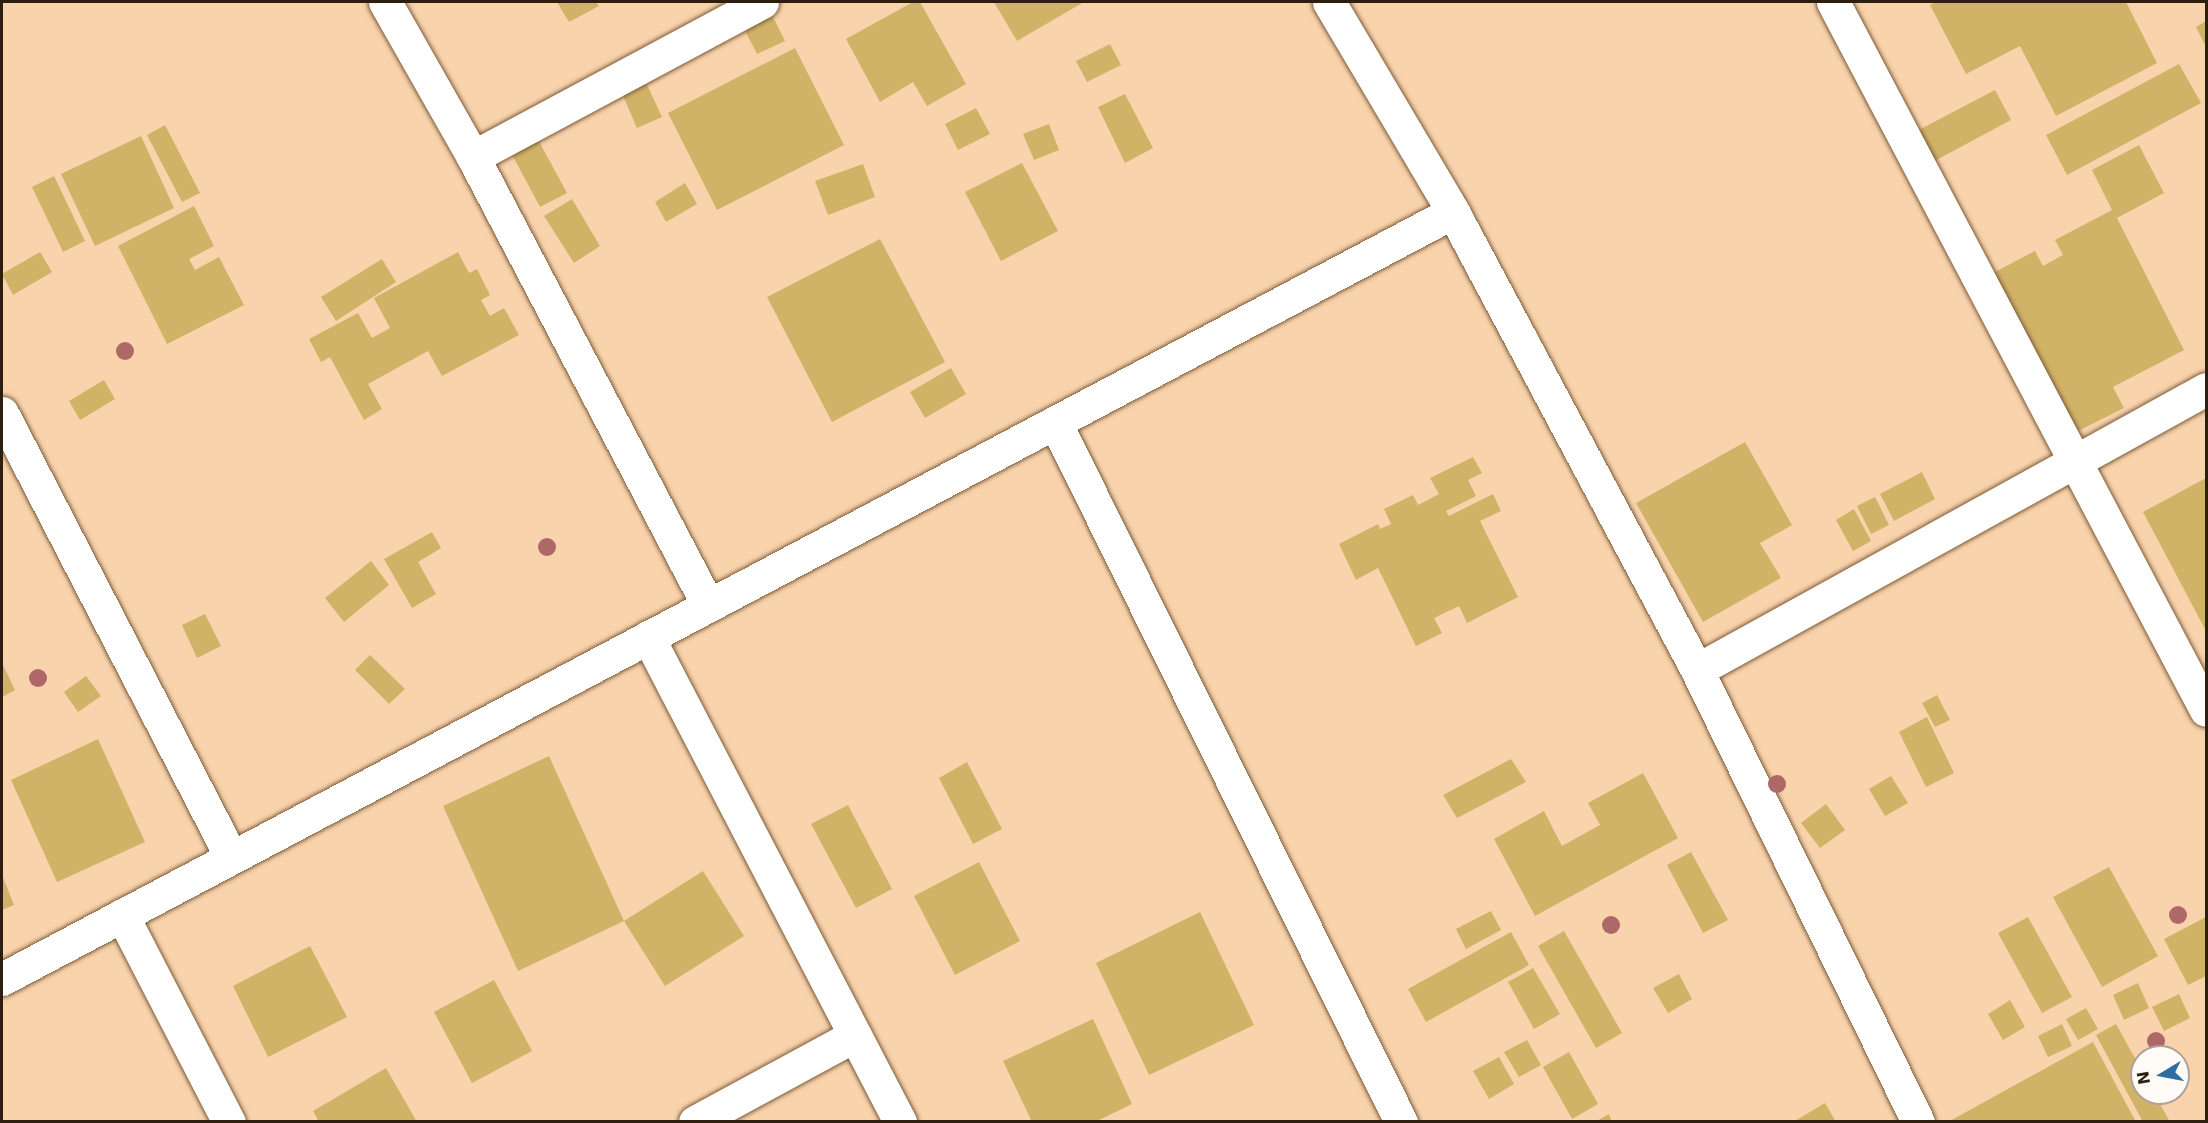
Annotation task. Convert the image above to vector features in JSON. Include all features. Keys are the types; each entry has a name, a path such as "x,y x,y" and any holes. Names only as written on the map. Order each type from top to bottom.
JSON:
{"street":[{"path":"385,2 473,157 708,605"},
{"path":"1329,2 1453,212 1697,670 1918,1122"},
{"path":"1833,2 2206,710"},
{"path":"473,157 741,6"},
{"path":"2,978 1453,212"},
{"path":"1697,670 2206,389"},
{"path":"2,413 231,857"},
{"path":"1055,422 1401,1122"},
{"path":"648,637 900,1122"},
{"path":"122,915 229,1122"},
{"path":"695,1122 855,1035"}],"building":[{"path":"557,2 596,2 599,6 569,22"},
{"path":"913,2 920,2 966,84 927,106 913,82 880,102 846,39"},
{"path":"994,2 1084,2 1017,41"},
{"path":"1936,2 2126,2 2157,63 2056,116 2020,46 1966,74 1930,5"},
{"path":"770,11 785,41 757,54 742,25"},
{"path":"2206,21 2206,47 2196,27"},
{"path":"1110,44 1121,65 1087,82 1076,61"},
{"path":"795,48 844,145 717,210 668,113"},
{"path":"2179,64 2201,103 2067,175 2046,135"},
{"path":"644,78 662,117 637,128 620,89"},
{"path":"1995,90 2011,120 1929,164 1913,133"},
{"path":"1125,94 1153,148 1125,163 1098,107"},
{"path":"976,108 990,134 958,150 945,124"},
{"path":"1049,124 1059,150 1034,160 1023,134"},
{"path":"165,125 200,193 182,202 147,135"},
{"path":"535,134 567,193 540,207 509,149"},
{"path":"141,136 174,208 95,246 61,174"},
{"path":"2139,145 2164,193 2117,218 2184,350 2113,387 2124,408 2076,432 1993,273 2035,251 2043,266 2063,255 2055,240 2112,210 2092,170"},
{"path":"1022,163 1058,231 1001,261 965,192"},
{"path":"863,164 875,197 828,215 815,181"},
{"path":"54,176 85,241 63,252 32,187"},
{"path":"685,183 697,204 666,222 655,202"},
{"path":"572,199 600,246 574,263 544,216"},
{"path":"194,206 214,246 189,259 195,270 219,257 244,305 167,344 118,246"},
{"path":"880,239 945,362 832,422 767,297"},
{"path":"40,252 52,272 13,295 2,274"},
{"path":"458,252 469,273 477,269 490,295 481,300 490,316 504,308 519,335 442,376 428,351 368,384 382,409 364,420 330,357 321,362 309,339 358,313 372,338 390,328 374,298"},
{"path":"382,259 396,282 336,321 321,297"},
{"path":"951,368 966,394 925,418 910,392"},
{"path":"104,380 115,399 80,420 69,401"},
{"path":"1745,442 1792,525 1760,543 1781,578 1703,622 1636,503"},
{"path":"1473,457 1482,473 1468,480 1476,496 1446,511 1449,516 1493,494 1501,511 1480,521 1518,597 1467,623 1459,606 1434,618 1442,633 1416,646 1378,568 1356,580 1339,544 1378,524 1380,529 1391,524 1384,509 1413,495 1418,505 1439,494 1430,478"},
{"path":"1922,472 1935,499 1894,521 1880,494"},
{"path":"2206,478 2206,631 2143,512"},
{"path":"1875,497 1889,525 1871,534 1857,506"},
{"path":"1854,509 1871,541 1853,551 1836,520"},
{"path":"432,532 441,548 418,562 436,594 412,608 384,559"},
{"path":"371,561 389,585 344,622 325,598"},
{"path":"205,614 221,646 197,658 182,625"},
{"path":"370,655 405,689 389,704 355,670"},
{"path":"2,663 15,690 2,697"},
{"path":"86,676 101,696 78,712 64,692"},
{"path":"1937,695 1950,720 1935,727 1922,703"},
{"path":"1927,717 1954,773 1926,787 1899,732"},
{"path":"98,739 145,842 57,882 11,780"},
{"path":"549,756 624,921 518,971 443,806"},
{"path":"1511,759 1526,782 1457,818 1443,795"},
{"path":"967,762 1002,829 973,844 939,778"},
{"path":"1643,773 1678,838 1535,916 1494,839 1544,811 1562,846 1600,825 1588,803"},
{"path":"1891,776 1908,803 1885,816 1869,789"},
{"path":"1826,804 1845,830 1820,848 1801,823"},
{"path":"848,805 892,889 856,908 811,824"},
{"path":"1691,852 1728,920 1703,933 1667,865"},
{"path":"979,862 1020,941 955,975 914,896"},
{"path":"2109,867 2158,956 2102,987 2053,897"},
{"path":"703,871 744,936 665,986 624,921"},
{"path":"2,875 14,905 2,910"},
{"path":"1491,911 1501,930 1466,949 1456,929"},
{"path":"1200,912 1254,1025 1149,1075 1096,963"},
{"path":"2028,917 2072,997 2042,1013 1998,933"},
{"path":"2206,917 2206,976 2188,985 2164,939"},
{"path":"1564,931 1622,1033 1596,1048 1538,946"},
{"path":"1511,932 1529,965 1426,1022 1408,989"},
{"path":"310,946 347,1017 268,1057 233,986"},
{"path":"1533,968 1560,1014 1534,1029 1508,982"},
{"path":"1679,974 1692,999 1668,1013 1653,988"},
{"path":"494,980 532,1051 472,1083 434,1012"},
{"path":"2138,983 2149,1008 2124,1020 2113,995"},
{"path":"2179,994 2190,1018 2164,1031 2152,1007"},
{"path":"2010,1000 2025,1027 2003,1040 1988,1014"},
{"path":"2086,1008 2098,1029 2078,1040 2066,1019"},
{"path":"1093,1019 1132,1104 1095,1122 1032,1122 1003,1061"},
{"path":"2062,1024 2072,1046 2048,1057 2038,1036"},
{"path":"2116,1024 2130,1049 2130,1098 2096,1035"},
{"path":"1527,1040 1541,1065 1519,1077 1504,1052"},
{"path":"2093,1042 2136,1122 1948,1122"},
{"path":"1569,1052 1598,1104 1572,1119 1543,1067"},
{"path":"1499,1057 1514,1084 1489,1099 1473,1071"},
{"path":"386,1068 417,1122 319,1122 313,1111"},
{"path":"1825,1103 1836,1122 1793,1122"},
{"path":"2134,1105 2161,1105 2170,1122 2143,1122"},
{"path":"1609,1114 1612,1122 1595,1122"}]}
